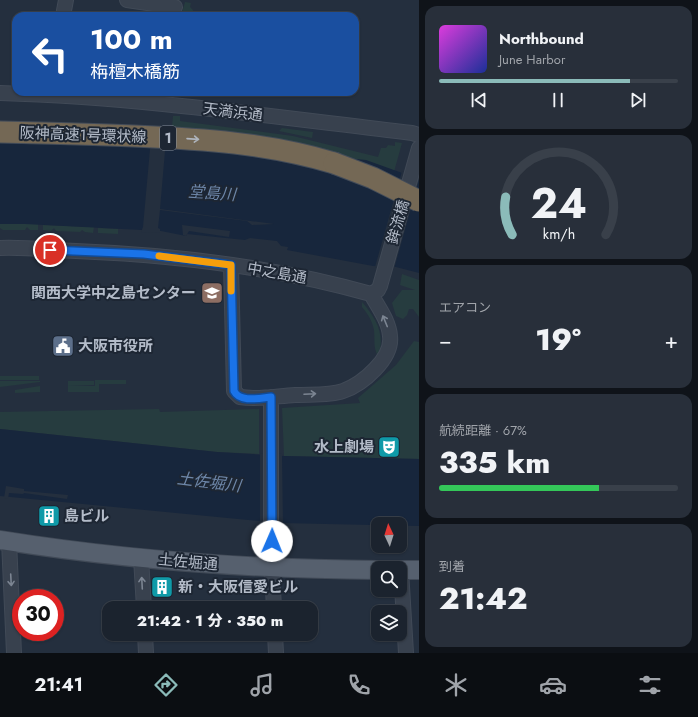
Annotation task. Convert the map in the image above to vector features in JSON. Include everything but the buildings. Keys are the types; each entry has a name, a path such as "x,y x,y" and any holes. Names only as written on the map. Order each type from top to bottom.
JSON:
{"highway":[{"name":"阪神高速1号環状線","path":"0,132 123,136 232,142 269,147 334,163 373,178 419,201"},
{"name":"1","path":"334,163 419,187"}],"main road":[{"name":"土佐堀通","path":"5,540 141,558 272,568 371,570"},
{"path":"407,570 419,570"}],"street":[{"path":"64,12 66,0"},
{"path":"127,0 174,8"},
{"name":"天満浜通","path":"0,94 12,94"},
{"name":"天満浜通","path":"127,96 154,97 419,135"},
{"name":"鉾流橋","path":"372,294 378,290 419,150"},
{"name":"中之島通","path":"0,248 144,254 231,265 321,281 372,294"},
{"path":"231,265 234,391 240,397 271,401 345,390 381,364 388,351 390,336 386,321 372,294"},
{"path":"271,401 272,568 274,601"},
{"path":"5,540 14,653"},
{"path":"141,558 144,601"},
{"path":"402,597 406,653"},
{"path":"145,641 146,653"},
{"path":"275,641 276,653"}],"green space":[{"path":"185,2 191,3 190,7 193,10 193,12 182,12"},
{"path":"173,116 180,116 180,121 293,136 378,157 381,148 386,148 388,145 395,146 395,142 402,143 387,197 186,130 172,127"},
{"path":"282,128 313,132 312,138 279,131"},
{"path":"0,224 38,224 38,230 30,230 27,227 25,230 3,230 0,228"},
{"path":"43,225 94,227 93,233 82,230 80,232 56,231 54,228 51,231 43,230"},
{"path":"98,228 118,229 118,234 98,233"},
{"path":"402,274 419,280 419,317 413,309 409,309 407,315 403,319 396,316 392,303 402,290 415,290 400,285"},
{"path":"362,302 372,314 378,327 381,341 378,356 375,347 374,330 370,318 362,307"},
{"path":"414,341 419,342 419,459 284,456 282,408 360,403 358,398 396,365"},
{"path":"0,376 39,376 39,380 0,380"},
{"path":"95,380 126,380 126,384 99,384 99,392 68,392 68,386 95,386"},
{"path":"0,381 40,381 40,382 0,387"},
{"path":"68,381 94,381 94,385 68,386"},
{"path":"40,386 40,392 15,393 15,390"},
{"path":"159,409 160,412 259,409 259,454 217,452 0,429 0,412"}],"water":[{"name":"堂島川","path":"0,123 366,160 419,179 419,273 396,267 373,266 287,250 288,247 281,246 277,241 250,238 245,240 187,234 186,236 161,231 0,224"},
{"name":"土佐堀川","path":"0,429 217,452 284,456 419,459 419,526 407,526 407,517 371,517 371,525 280,523 0,496"}],"pier":[{"path":"152,127 167,128 160,209 274,224 252,225 247,221 160,210 158,228 160,229 160,233 141,232 143,227"},
{"path":"402,171 419,177 419,180 394,269 380,269 375,267"},
{"path":"182,225 230,231 229,237 189,231 186,236 183,235"},
{"path":"260,453 282,454 283,525 260,523"},
{"path":"6,486 24,489 24,491 68,495 67,499 24,493 9,493 8,499 4,498"}],"slow traffic":[{"path":"159,256 231,265 231,291"}],"place":[{"name":"関西大学中之島センター","path":"212,293"},
{"name":"大阪市役所","path":"63,346"},
{"name":"水上劇場","path":"389,447"},
{"name":"島ビル","path":"49,516"},
{"name":"新・大阪信愛ビル","path":"162,587"}],"route":[{"path":"50,250 144,254 231,265 234,391 240,397 246,398 271,397 272,541"}]}
